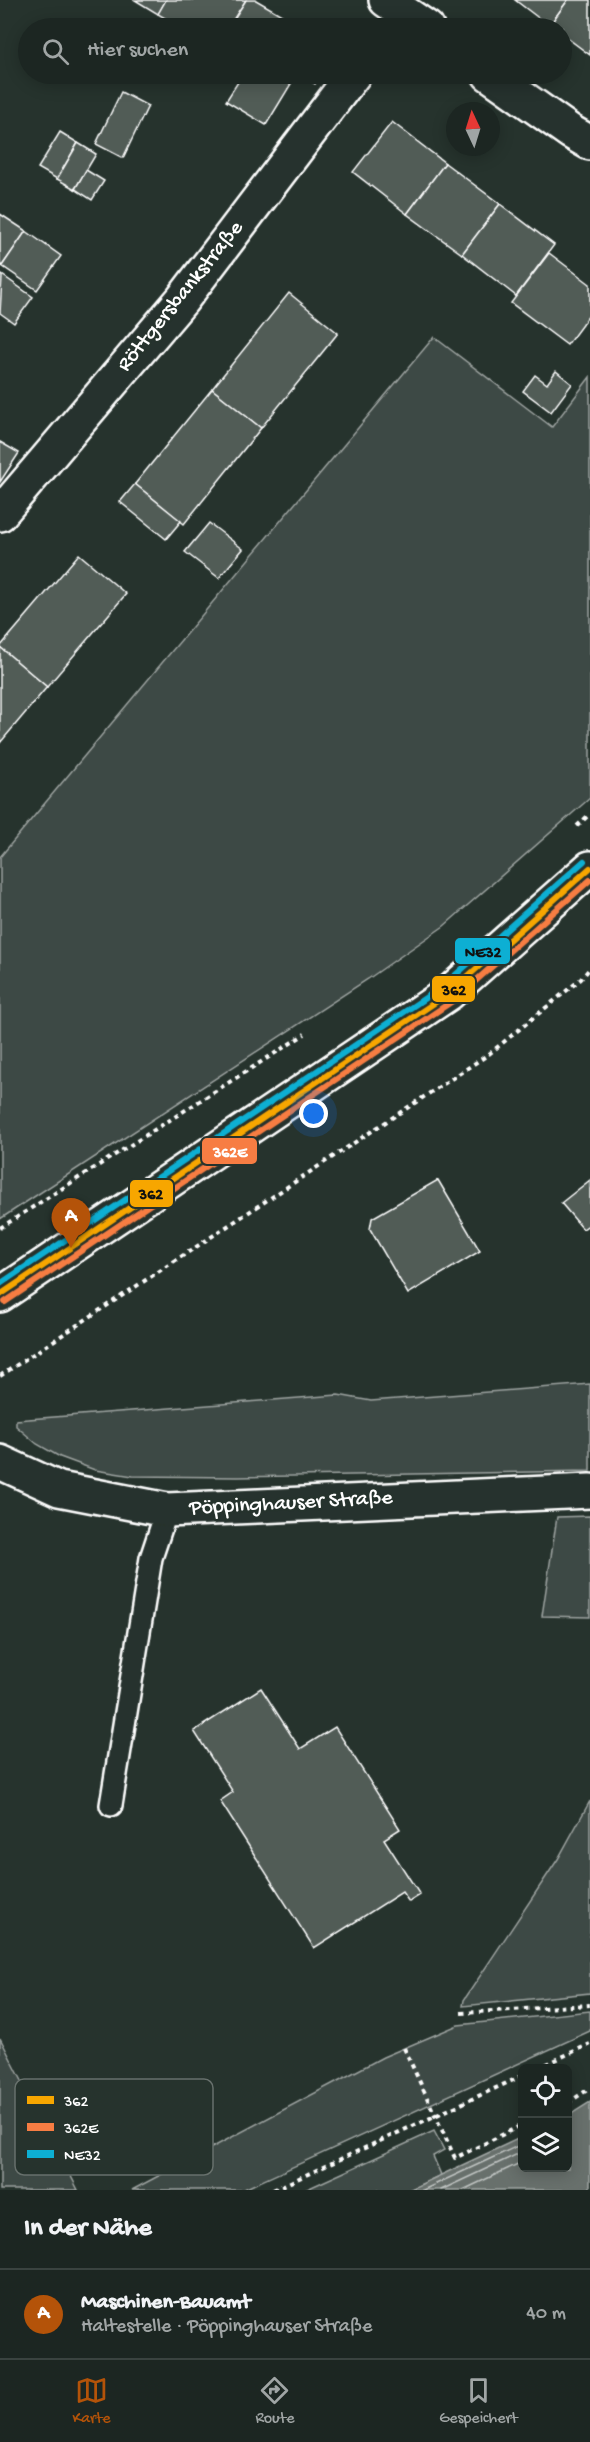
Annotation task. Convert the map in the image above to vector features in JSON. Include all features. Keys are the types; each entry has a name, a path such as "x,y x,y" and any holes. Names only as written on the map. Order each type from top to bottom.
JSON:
{"street":[{"name":"Röttgersbankstraße","path":"0,514 182,300 346,84"},
{"path":"503,84 590,143"},
{"path":"0,1295 449,993 590,868"},
{"name":"Pöppinghauser Straße","path":"0,1462 59,1490 167,1510 590,1491"}],"lane":[{"path":"111,1805 151,1557 167,1510"}],"path":[{"path":"572,830 590,814"},
{"path":"0,1376 489,1054 581,979 590,968"},
{"path":"0,1228 311,1030"},
{"path":"461,2013 590,2005"},
{"path":"547,2064 590,2044"},
{"path":"404,2048 455,2158 518,2127"},
{"path":"273,2190 518,2078"},
{"path":"572,2101 590,2088"}],"shaded area":[{"path":"434,337 552,427 590,377 590,798 444,926 368,979 0,1219 0,857"},
{"path":"590,1384 590,1471 238,1477 133,1476 95,1470 60,1457 37,1444 16,1426 16,1420 338,1395 371,1401"},
{"path":"590,1516 590,1617 542,1616 557,1517"},
{"path":"590,1801 590,1993 463,2006 464,2000 558,1859"},
{"path":"590,2011 590,2031 242,2190 132,2190 160,2175 213,2175 213,2147 383,2057 458,2025"},
{"path":"0,2038 21,2079 15,2079 15,2175 70,2175 78,2190 0,2190"},
{"path":"434,2131 444,2150 433,2156 441,2175 409,2190 305,2190"}],"water":[{"path":"590,2102 590,2190 409,2190 518,2139 518,2172 572,2172 572,2113"}],"building":[{"path":"135,0 166,0 158,14"},
{"path":"166,0 246,0 234,18 165,18 158,14"},
{"path":"246,0 256,0 287,18 234,18"},
{"path":"515,0 568,0 555,18 539,18"},
{"path":"568,0 590,0 590,55 572,42 572,18 555,18"},
{"path":"237,84 291,84 266,125 226,101"},
{"path":"121,92 148,106 123,158 96,144"},
{"path":"392,122 445,163 407,214 353,172"},
{"path":"60,132 78,143 57,179 38,168"},
{"path":"78,143 96,154 75,189 57,179"},
{"path":"445,163 500,204 462,254 407,214"},
{"path":"86,170 104,181 92,200 75,189"},
{"path":"500,204 554,245 516,296 462,254"},
{"path":"0,214 26,231 2,266 0,264"},
{"path":"26,231 61,256 37,290 2,266"},
{"path":"549,253 590,284 590,314 567,345 511,303"},
{"path":"2,275 33,297 14,323 0,313"},
{"path":"289,293 338,333 261,428 212,389"},
{"path":"556,371 572,384 551,412 523,391 535,375 547,384"},
{"path":"212,389 261,428 184,524 135,484"},
{"path":"0,442 19,453 0,482"},
{"path":"135,484 181,521 166,539 120,502"},
{"path":"209,523 243,549 219,578 185,552"},
{"path":"79,554 126,594 47,687 0,647"},
{"path":"0,647 47,687 0,743"},
{"path":"438,1180 480,1251 408,1294 370,1229 372,1218"},
{"path":"590,1180 590,1224 583,1229 561,1203"},
{"path":"261,1688 300,1749 335,1727 400,1829 384,1839 420,1895 409,1902 402,1892 314,1948 220,1801 233,1792 194,1731"}],"transit line":[{"name":"NE32","path":"0,1284 443,986 584,861"},
{"name":"362","path":"0,1295 449,993 590,868"},
{"name":"362E","path":"5,1302 454,1000 590,880"}],"place":[{"name":"Maschinen-Bauamt","path":"71,1248"}]}
